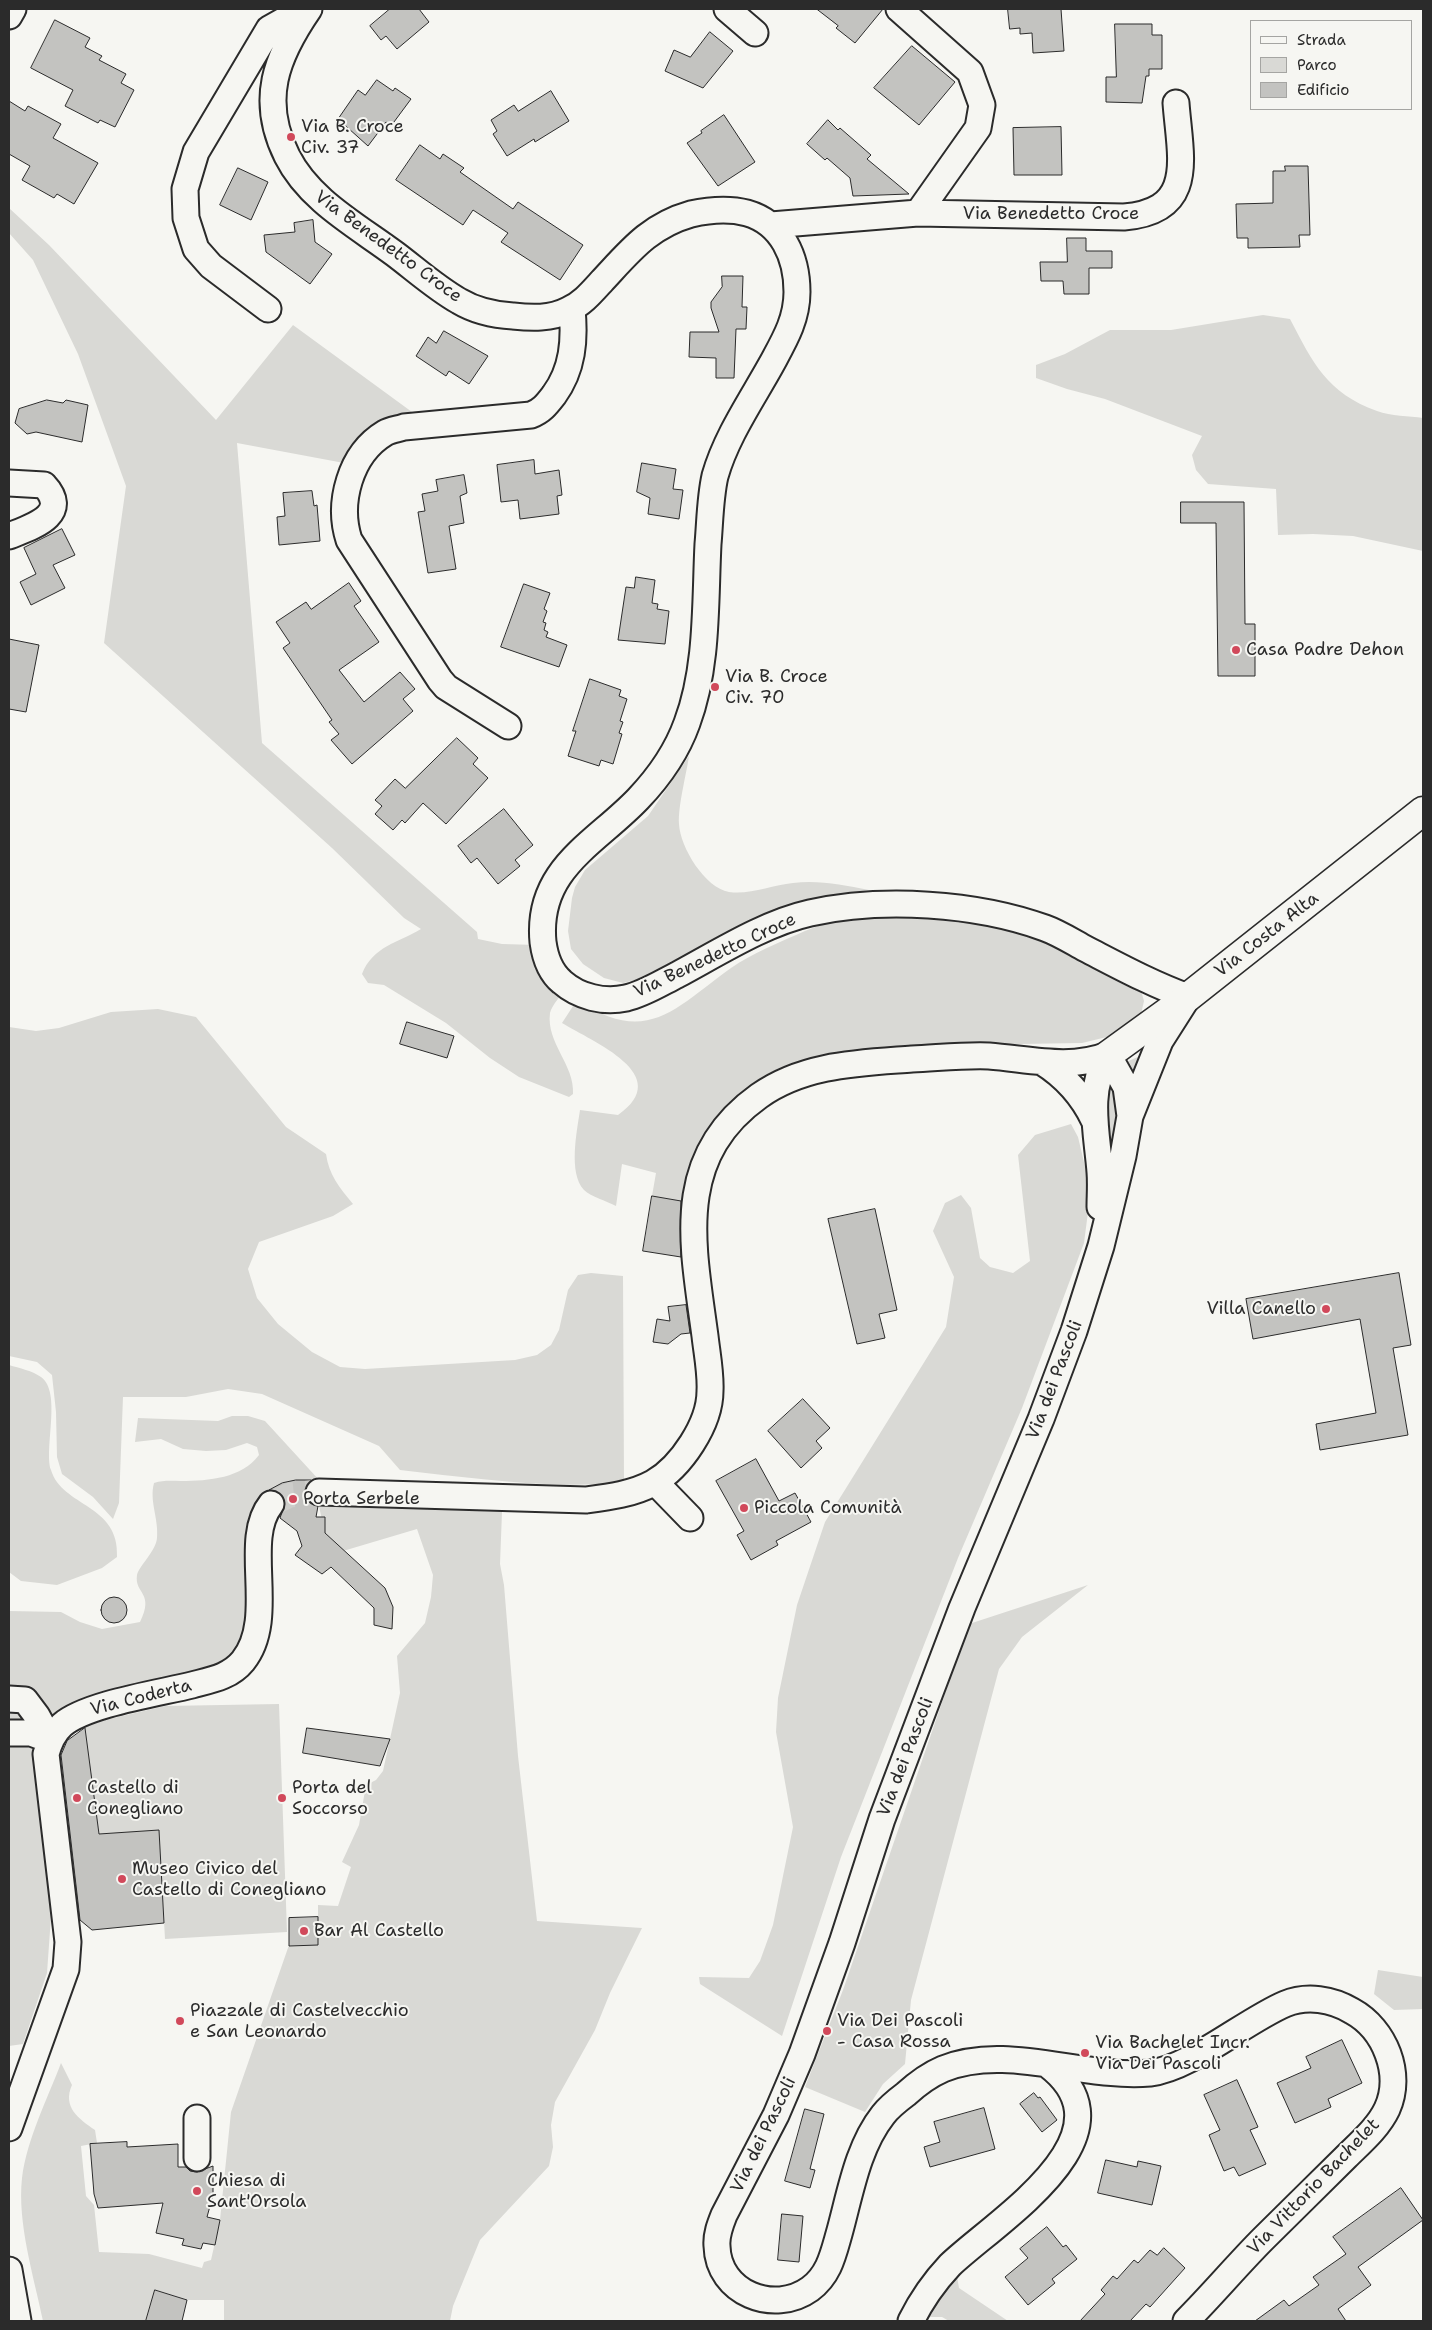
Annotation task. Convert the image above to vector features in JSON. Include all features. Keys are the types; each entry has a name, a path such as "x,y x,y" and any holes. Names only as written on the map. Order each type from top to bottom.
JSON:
{"main road":[{"name":"Via Costa Alta","path":"1108,1056 1188,997 1423,811"}],"street":[{"path":"9,16 13,9"},
{"path":"727,9 755,33"},
{"path":"906,11 970,72 977,86 982,105 978,128 918,213"},
{"path":"268,310 211,266 196,249 186,218 185,189 196,152 269,29 285,20 306,13"},
{"name":"Via Benedetto Croce","path":"306,13 281,53 277,69 274,105 275,127 290,162 308,190 458,301 481,310 519,317 542,318 572,309 588,296 641,240 664,222 711,210 735,210 755,215 770,225 786,242 794,260 797,292 794,322 726,448 715,477 710,505 702,660 694,701 686,727 674,753 639,798 575,854 555,880 544,914 542,934 545,955 554,974 565,985 581,994 600,999 621,999 646,991 753,935 805,914 852,906 938,906 981,912 1047,929 1162,987 1188,997"},
{"name":"Via Benedetto Croce","path":"770,225 918,213 1124,217 1143,215 1161,208 1173,194 1180,177 1176,103"},
{"path":"508,726 446,687 440,680 349,540 344,524 345,500 349,481 359,459 369,444 387,432 404,428 531,415 545,406 564,382 571,362 574,335 572,309"},
{"path":"9,483 44,485 51,492 54,503 50,516 9,536"},
{"name":"Via dei Pascoli","path":"1048,2065 1002,2060 961,2064 942,2069 922,2080 884,2114 872,2132 857,2169 831,2261 821,2279 811,2288 796,2297 779,2301 765,2300 743,2292 732,2283 723,2271 717,2248 724,2215 776,2115 802,2054 842,1943 882,1819 962,1608 1044,1410 1074,1331 1101,1246 1123,1156 1130,1116 1160,1041 1188,997"},
{"path":"320,1492 586,1500 608,1498 636,1491 655,1482 679,1460 693,1443 708,1408 710,1392 692,1230 698,1181 708,1157 729,1124 759,1096 790,1078 831,1067 958,1056 986,1056 1072,1063 1094,1061 1108,1056 1126,1087 1130,1116"},
{"name":"Via dei Pascoli","path":"1101,1246 1100,1174 1094,1120 1095,1087 1100,1069 1108,1056"},
{"name":"Via dei Pascoli","path":"1042,1062 1073,1086 1088,1107 1094,1120"},
{"path":"655,1482 690,1518"},
{"name":"Via Coderta","path":"50,1740 61,1726 86,1711 223,1677 242,1662 253,1646 259,1618 260,1536 265,1512 271,1504"},
{"path":"9,1699 25,1700 37,1716 50,1740 46,1762 67,1933 66,1969 9,2128"},
{"path":"9,1733 32,1733 50,1740"},
{"name":"Via Vittorio Bachelet","path":"1048,2065 1132,2074 1166,2070 1287,2003 1301,2000 1326,2001 1348,2008 1367,2021 1378,2033 1384,2044 1392,2070 1392,2086 1391,2099 1378,2124 1261,2241 1186,2321"},
{"path":"911,2321 922,2301 950,2266 1045,2182 1069,2151 1077,2126 1076,2108 1066,2083 1048,2065"},
{"path":"197,2118 197,2158"},
{"path":"9,2270 18,2321"}],"green space":[{"path":"9,208 49,245 216,420 293,325 412,412 389,418 344,463 237,443 262,743 477,932 478,939 502,944 537,945 567,987 551,1010 550,1024 556,1044 570,1073 573,1094 569,1097 519,1077 490,1058 446,1023 384,985 368,983 362,974 373,957 387,946 421,929 404,918 332,848 104,643 126,486 78,354 33,260 9,233"},
{"path":"1263,315 1290,319 1314,363 1334,386 1346,395 1360,404 1382,413 1423,418 1423,551 1353,536 1278,535 1276,489 1208,484 1196,470 1192,455 1202,436 1105,399 1036,378 1036,365 1065,354 1110,330 1171,330"},
{"path":"689,756 680,809 680,833 695,865 711,883 720,889 737,893 803,882 869,890 799,902 745,925 644,978 623,983 604,978 583,964 571,949 568,931 575,887 585,870 648,816"},
{"path":"921,913 1037,934 1140,987 1144,1001 1141,1014 1115,1035 1082,1043 958,1045 859,1051 817,1057 782,1070 686,1202 652,1196 656,1173 622,1164 616,1206 584,1190 579,1183 575,1163 580,1110 618,1115 634,1100 638,1086 634,1073 623,1061 609,1050 562,1023 577,1000 602,1014 623,1020 642,1021 660,1017 676,1008 739,963 805,931 848,919"},
{"path":"158,1009 196,1017 286,1127 326,1154 332,1175 353,1204 333,1216 259,1242 248,1269 257,1298 278,1324 312,1352 340,1367 365,1369 515,1360 537,1355 551,1345 559,1330 568,1290 578,1275 591,1273 623,1276 624,1482 568,1485 540,1484 400,1470 379,1446 262,1394 228,1389 186,1397 123,1397 119,1503 113,1519 93,1497 62,1474 57,1457 56,1412 52,1375 37,1362 9,1356 9,1027 36,1031 59,1028 111,1012"},
{"path":"1145,1054 1136,1081 1126,1062"},
{"path":"1111,1083 1121,1098 1111,1197 1105,1087"},
{"path":"1071,1124 1078,1137 1087,1175 1088,1212 1084,1243 1022,1408 958,1558 841,1857 782,2036 700,1984 699,1977 749,1978 760,1961 773,1925 793,1827 776,1732 778,1698 797,1605 825,1522 946,1327 954,1277 933,1231 945,1203 961,1195 971,1208 980,1258 990,1267 1013,1273 1030,1261 1018,1155 1035,1135"},
{"path":"9,1365 38,1375 47,1384 52,1407 49,1448 51,1470 57,1482 66,1492 100,1516 110,1526 115,1540 117,1557 102,1568 57,1585 21,1581 9,1572"},
{"path":"232,1416 248,1416 265,1421 320,1481 291,1482 265,1493 267,1497 250,1618 234,1660 53,1724 9,1688 9,1611 61,1612 80,1622 102,1629 140,1622 144,1612 145,1599 138,1586 137,1575 154,1548 157,1538 153,1497 154,1483 224,1477 244,1469 259,1455 257,1447 247,1443 226,1450 206,1451 183,1449 161,1439 135,1442 138,1418 218,1421"},
{"path":"318,1502 375,1507 504,1512 502,1512 500,1564 504,1585 518,1756 537,1921 642,1928 610,1993 595,2030 555,2102 551,2125 553,2147 549,2166 480,2240 453,2306 450,2321 224,2321 224,2300 187,2300 156,2290 146,2321 43,2321 24,2231 21,2195 22,2178 33,2134 61,2063 72,2085 69,2100 74,2112 95,2130 97,2143 81,2146 86,2196 94,2205 99,2252 149,2254 202,2268 204,2262 211,2260 220,2220 231,2112 289,1945 318,1945 318,1905 338,1906 351,1867 342,1862 359,1825 366,1785 376,1780 383,1771 400,1693 397,1656 425,1623 431,1597 433,1575 417,1529 343,1551 325,1533"},
{"path":"1088,1585 1022,1637 999,1669 911,2000 905,2064 883,2084 865,2112 805,2087 843,1990 969,1624"},
{"path":"279,1704 287,1932 165,1939 159,1831 99,1834 84,1725 165,1706"},
{"path":"9,1707 20,1708 30,1724 9,1727"},
{"path":"33,1741 52,1903 47,1973 23,2044 9,2046 9,1743"},
{"path":"1378,1970 1423,1977 1423,2009 1394,2010 1374,1994"},
{"path":"957,2276 959,2288 1008,2321 949,2321 942,2317 925,2317"}],"building":[{"path":"390,9 419,9 429,22 397,49 386,36 381,40 370,26"},
{"path":"817,9 883,9 855,43"},
{"path":"1008,9 1061,9 1064,51 1033,53 1032,33 1020,34 1020,28 1010,29"},
{"path":"55,20 90,38 85,47 102,56 99,60 126,74 121,83 134,90 115,127 100,120 98,123 65,106 73,90 31,68"},
{"path":"1115,24 1152,24 1152,35 1162,35 1162,69 1149,69 1149,76 1146,76 1142,103 1106,102 1106,77 1116,77"},
{"path":"710,32 733,51 703,88 665,71 674,50 690,57"},
{"path":"912,46 955,82 919,125 874,88"},
{"path":"377,80 393,91 395,88 411,99 391,126 386,122 368,146 338,119 358,90 365,95"},
{"path":"551,91 569,121 535,142 534,139 507,156 493,134 497,131 491,120 514,105 518,111"},
{"path":"9,101 25,111 28,106 61,124 53,138 98,163 74,204 57,194 54,198 22,180 30,166 9,154"},
{"path":"724,115 755,162 718,186 687,143"},
{"path":"828,120 871,155 867,159 909,194 853,196 850,178 807,144"},
{"path":"1061,127 1062,175 1014,175 1013,128"},
{"path":"420,145 440,159 443,154 464,168 460,172 513,209 518,202 583,245 560,280 501,242 508,233 473,210 463,225 396,180"},
{"path":"1285,166 1308,166 1310,235 1299,235 1300,247 1248,248 1248,238 1237,238 1236,204 1273,203 1273,171 1285,171"},
{"path":"238,168 268,182 251,220 220,205"},
{"path":"313,220 315,242 332,254 310,284 266,252 264,235 295,232 294,223"},
{"path":"1067,238 1086,238 1086,251 1112,251 1112,268 1089,268 1089,294 1064,294 1063,281 1041,281 1040,262 1067,262"},
{"path":"722,276 743,276 742,307 747,307 746,329 736,329 734,378 716,378 716,358 689,357 690,332 719,332 711,308 711,302 722,287"},
{"path":"444,331 488,356 469,384 449,371 446,376 416,356 428,337 436,343"},
{"path":"47,400 63,403 66,400 88,405 82,442 36,432 27,434 15,423 19,409"},
{"path":"534,460 535,474 559,470 562,495 557,496 559,514 520,519 518,500 501,502 497,465"},
{"path":"642,463 676,469 673,489 683,490 679,519 648,514 650,498 637,492"},
{"path":"464,475 467,493 460,496 464,523 449,526 456,569 428,573 418,512 425,511 422,494 438,491 436,480"},
{"path":"312,491 314,506 317,505 320,541 279,545 277,517 285,516 283,493"},
{"path":"1181,502 1244,502 1245,624 1255,624 1255,676 1218,676 1216,523 1181,523"},
{"path":"62,529 75,555 53,565 65,588 31,605 20,582 36,574 24,548"},
{"path":"636,577 655,580 652,603 658,604 657,609 669,611 665,644 618,640 626,587 634,588"},
{"path":"349,583 361,601 354,606 379,642 339,670 364,702 400,672 415,689 403,699 413,711 352,764 331,740 339,734 329,722 332,720 283,648 290,643 276,622 306,602 311,609"},
{"path":"524,584 550,593 544,609 547,611 543,622 546,623 544,630 548,632 546,637 567,645 559,667 501,647"},
{"path":"9,639 39,645 26,712 9,709"},
{"path":"590,679 621,690 619,696 627,699 620,721 623,722 619,733 622,734 613,764 601,760 599,766 568,756 576,731 573,731"},
{"path":"457,738 478,758 473,764 488,778 446,824 423,803 405,823 402,820 393,830 375,814 382,806 375,800 395,779 405,788"},
{"path":"504,809 533,845 515,860 520,866 498,884 477,858 471,863 458,846"},
{"path":"407,1022 454,1036 447,1058 400,1044"},
{"path":"652,1196 681,1201 681,1257 643,1251"},
{"path":"875,1209 897,1310 879,1314 885,1338 857,1344 828,1219"},
{"path":"1399,1273 1411,1345 1393,1348 1408,1435 1320,1450 1316,1424 1376,1413 1360,1319 1253,1339 1246,1299"},
{"path":"686,1305 690,1333 681,1334 668,1344 653,1342 657,1319 670,1321 668,1307"},
{"path":"803,1399 830,1428 816,1441 822,1448 801,1468 768,1431"},
{"path":"756,1459 779,1501 795,1493 811,1522 776,1541 778,1545 751,1560 737,1535 744,1531 716,1481"},
{"path":"296,1480 311,1480 305,1491 306,1498 311,1504 318,1506 316,1517 325,1517 325,1533 385,1588 393,1607 392,1629 374,1625 374,1608 331,1567 322,1574 295,1555 302,1546 297,1531 280,1518 285,1504 283,1496 277,1491 269,1490 282,1483"},
{"path":"114,1597 123,1601 127,1610 123,1619 114,1623 105,1619 101,1610 105,1601"},
{"name":"Castello di Conegliano","path":"85,1728 99,1834 159,1830 164,1923 92,1930 80,1920 61,1755 67,1741"},
{"path":"307,1728 390,1739 380,1766 303,1753"},
{"name":"Bar Al Castello","path":"318,1917 318,1945 289,1946 289,1918"},
{"path":"1342,2040 1362,2083 1328,2099 1331,2107 1295,2123 1277,2083 1311,2068 1306,2057"},
{"path":"1237,2080 1258,2127 1250,2130 1266,2164 1239,2176 1234,2167 1224,2171 1209,2135 1220,2130 1204,2095"},
{"path":"1034,2093 1038,2098 1040,2097 1057,2120 1042,2132 1020,2104"},
{"path":"984,2108 995,2149 930,2167 924,2147 940,2142 934,2122"},
{"path":"805,2109 824,2114 810,2169 815,2170 810,2188 785,2181"},
{"path":"127,2142 127,2147 178,2144 178,2167 186,2167 190,2171 197,2172 213,2166 213,2195 207,2217 220,2220 215,2245 203,2243 201,2249 182,2245 184,2239 156,2233 163,2203 98,2208 94,2194 90,2144"},
{"path":"1106,2160 1137,2167 1138,2161 1161,2166 1152,2205 1098,2193"},
{"path":"1401,2188 1423,2220 1358,2267 1371,2285 1338,2309 1346,2321 1255,2321 1284,2300 1289,2306 1319,2285 1313,2277 1346,2254 1333,2237"},
{"path":"782,2214 803,2216 799,2262 778,2260"},
{"path":"1047,2227 1063,2247 1066,2245 1077,2259 1052,2279 1055,2283 1028,2305 1005,2277 1028,2258 1020,2249"},
{"path":"1164,2248 1185,2268 1150,2307 1146,2304 1130,2321 1080,2321 1105,2294 1101,2290 1113,2276 1117,2279 1134,2260 1138,2263 1150,2250 1157,2255"},
{"path":"155,2290 187,2300 182,2321 146,2321"}],"tunnel":[{"path":"271,1504 290,1495 319,1492"}],"place":[{"name":"Via B. Croce Civ. 37","path":"291,137"},
{"name":"Casa Padre Dehon","path":"1236,650"},
{"name":"Via B. Croce Civ. 70","path":"715,687"},
{"name":"Villa Canello","path":"1326,1309"},
{"name":"Porta Serbele","path":"293,1499"},
{"name":"Piccola Comunità","path":"744,1508"},
{"name":"Castello di Conegliano","path":"77,1798"},
{"name":"Porta del Soccorso","path":"282,1798"},
{"name":"Museo Civico del Castello di Conegliano","path":"122,1879"},
{"name":"Bar Al Castello","path":"304,1931"},
{"name":"Piazzale di Castelvecchio e San Leonardo","path":"180,2021"},
{"name":"Via Dei Pascoli - Casa Rossa","path":"827,2031"},
{"name":"Via Bachelet Incr. Via Dei Pascoli","path":"1085,2053"},
{"name":"Chiesa di Sant'Orsola","path":"197,2191"}]}
